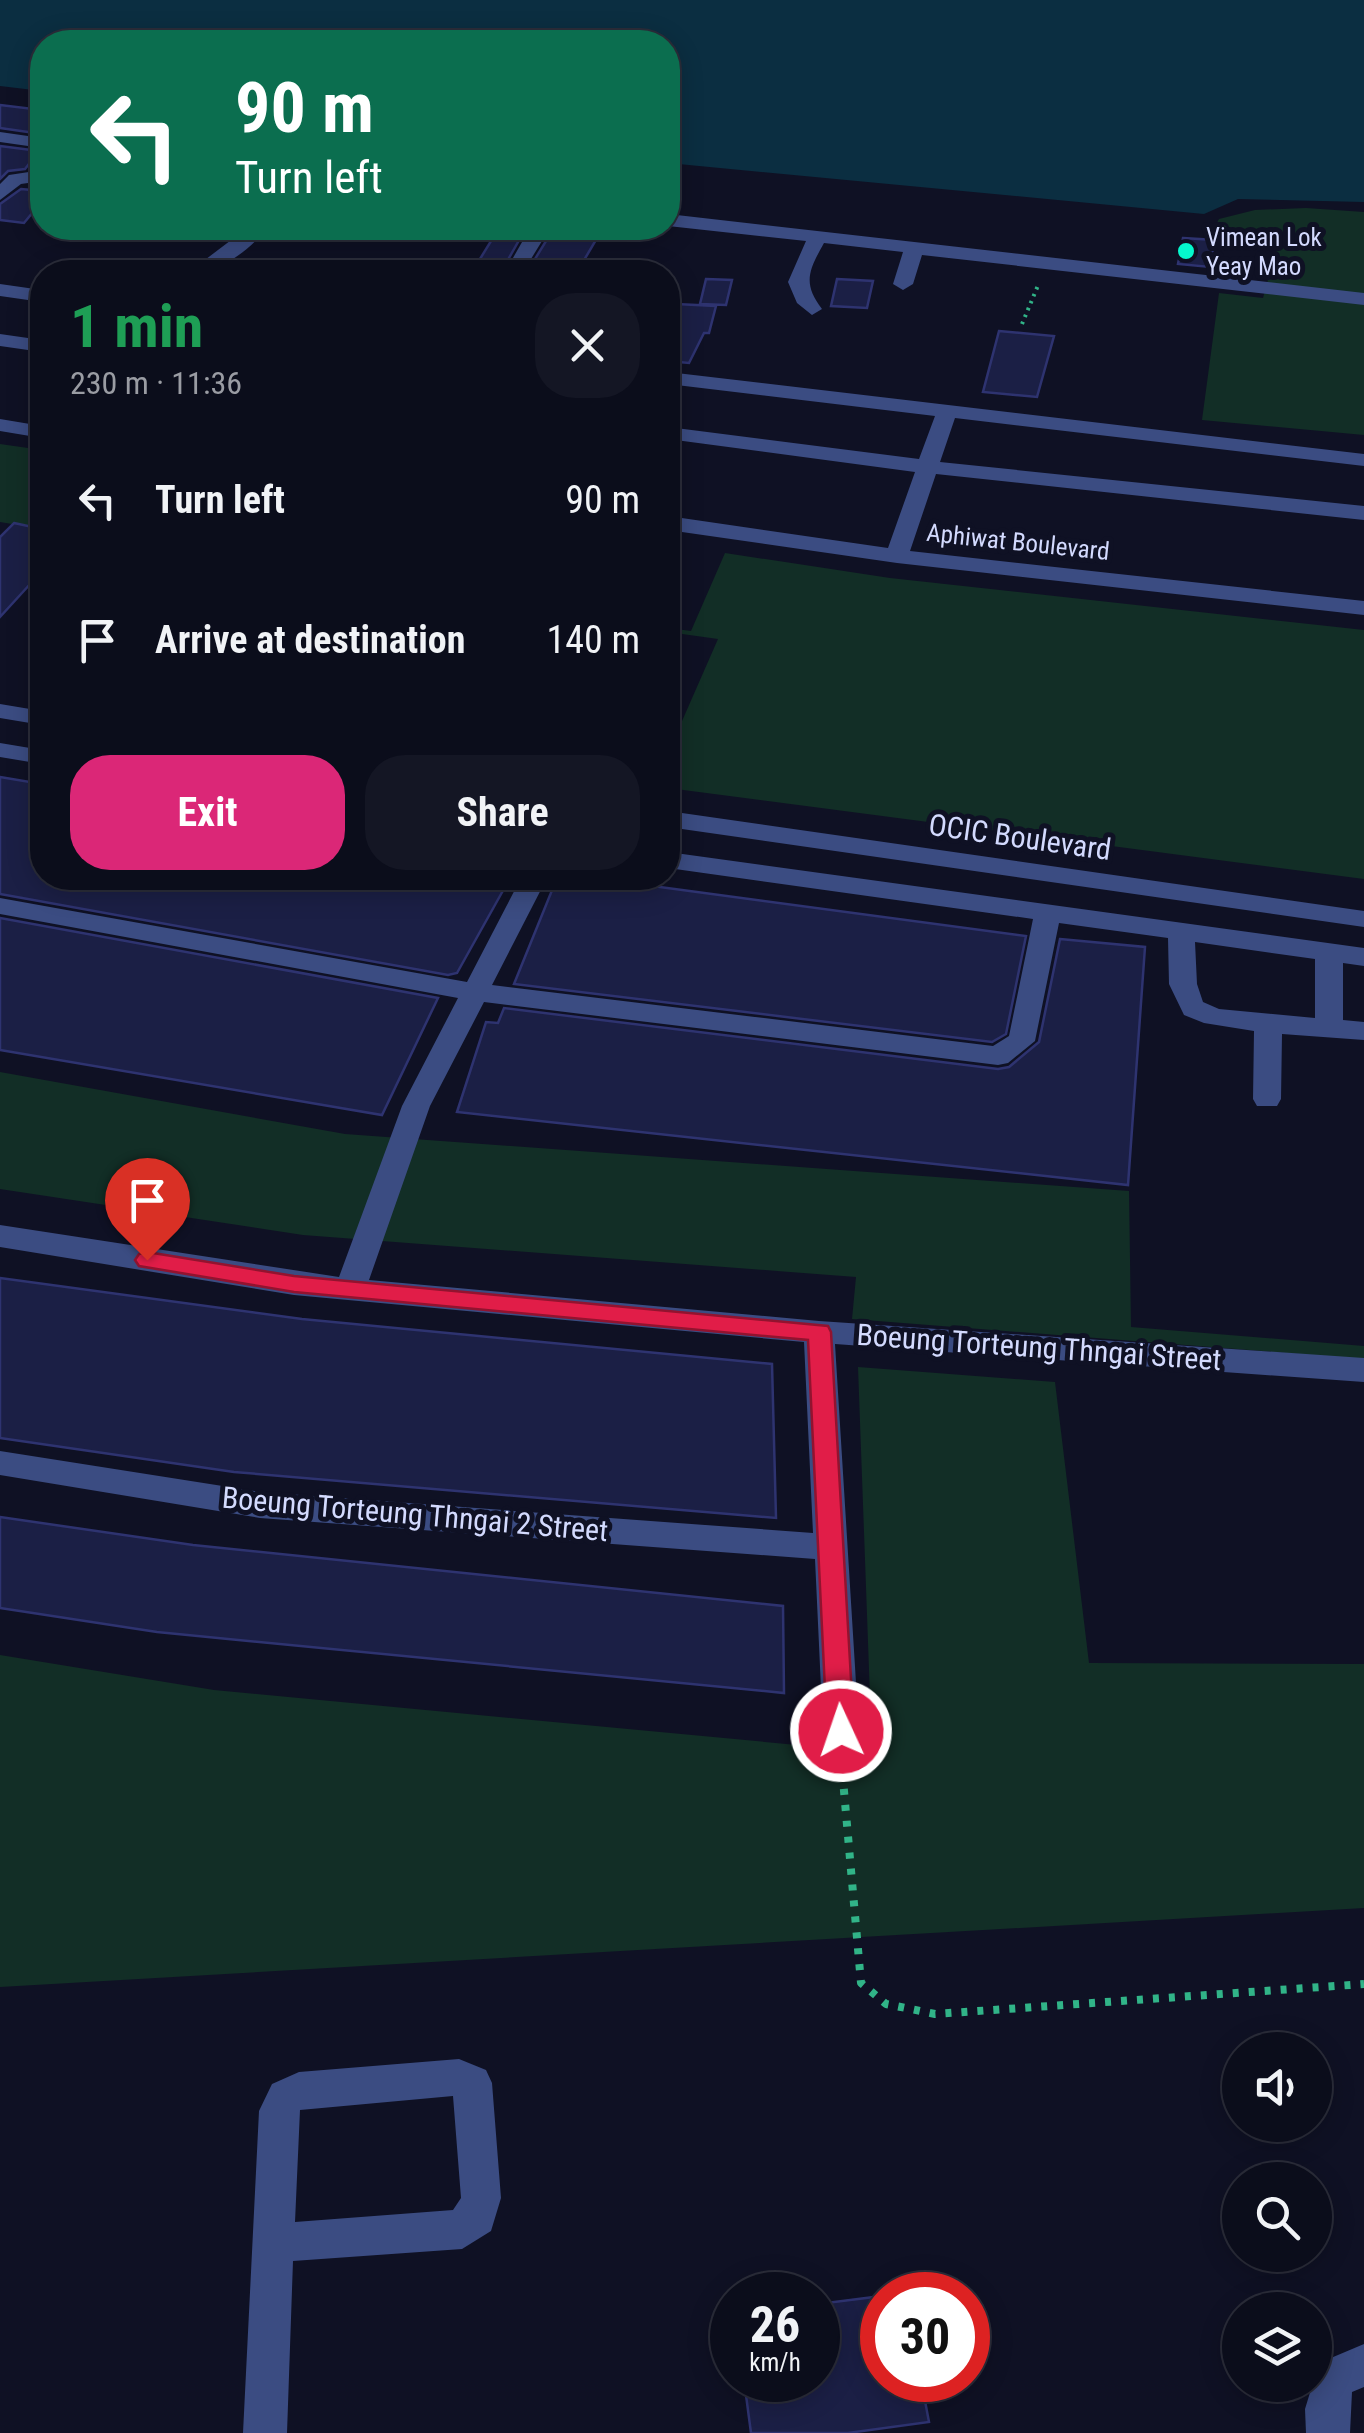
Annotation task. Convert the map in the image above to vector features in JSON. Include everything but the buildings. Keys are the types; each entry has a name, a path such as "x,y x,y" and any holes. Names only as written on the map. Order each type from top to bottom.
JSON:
{"street":[{"path":"0,137 30,141"},
{"path":"0,194 16,179 30,177"},
{"path":"680,221 1364,299"},
{"path":"812,308 797,294 795,279 818,238"},
{"path":"217,260 247,240"},
{"path":"903,284 914,248"},
{"path":"0,290 30,294"},
{"path":"0,340 30,344"},
{"path":"680,380 1364,460"},
{"path":"897,556 946,413"},
{"path":"0,426 30,430"},
{"path":"680,435 927,467 1364,513"},
{"name":"Aphiwat Boulevard","path":"680,526 897,556 1364,608"},
{"path":"0,711 30,716"},
{"path":"0,750 30,755"},
{"name":"OCIC Boulevard","path":"680,821 1364,919"},
{"path":"680,862 1364,957"},
{"path":"350,1289 416,1106 528,890"},
{"path":"0,906 476,992 998,1056 1020,1041 1027,1023 1046,915"},
{"path":"1180,934 1182,992 1187,1004 1200,1014 1364,1031"},
{"path":"1329,953 1329,1029"},
{"path":"1267,1100 1268,1024"},
{"name":"Boeung Torteung Thngai Street","path":"0,1236 294,1284 819,1332 1364,1370"},
{"path":"819,1332 841,1731"},
{"name":"Boeung Torteung Thngai 2 Street","path":"0,1463 260,1505 832,1548"},
{"path":"266,2433 279,2110 286,2098 299,2090 458,2076 472,2083 481,2198 476,2217 462,2229 274,2244"},
{"path":"1328,2433 1327,2409 1334,2378 1364,2365"}],"path":[{"path":"1022,324 1046,263"},
{"path":"841,1731 862,1984 886,2004 935,2014 1364,1984"}],"green space":[{"path":"1255,210 1364,212 1364,435 1202,420 1219,293 1263,298 1279,239 1213,230 1219,219"},
{"path":"0,444 30,448 30,527 0,522"},
{"path":"725,553 890,578 1364,630 1364,879 680,790 680,726 718,639 680,634 680,630 691,631"},
{"path":"0,1072 345,1134 1129,1191 1131,1327 1364,1346 1364,1359 852,1319 856,1277 303,1235 0,1189"},
{"path":"858,1367 1055,1382 1089,1663 1364,1664 1364,1908 0,1987 0,1655 214,1690 872,1752"}],"water":[{"path":"0,0 1364,0 1364,202 1238,199 1204,214 680,164 680,30 30,30 30,90 0,86"}],"place":[{"name":"Vimean Lok Yeay Mao","path":"1186,251"}],"route":[{"path":"147,1260 294,1284 819,1332 841,1731"}]}
